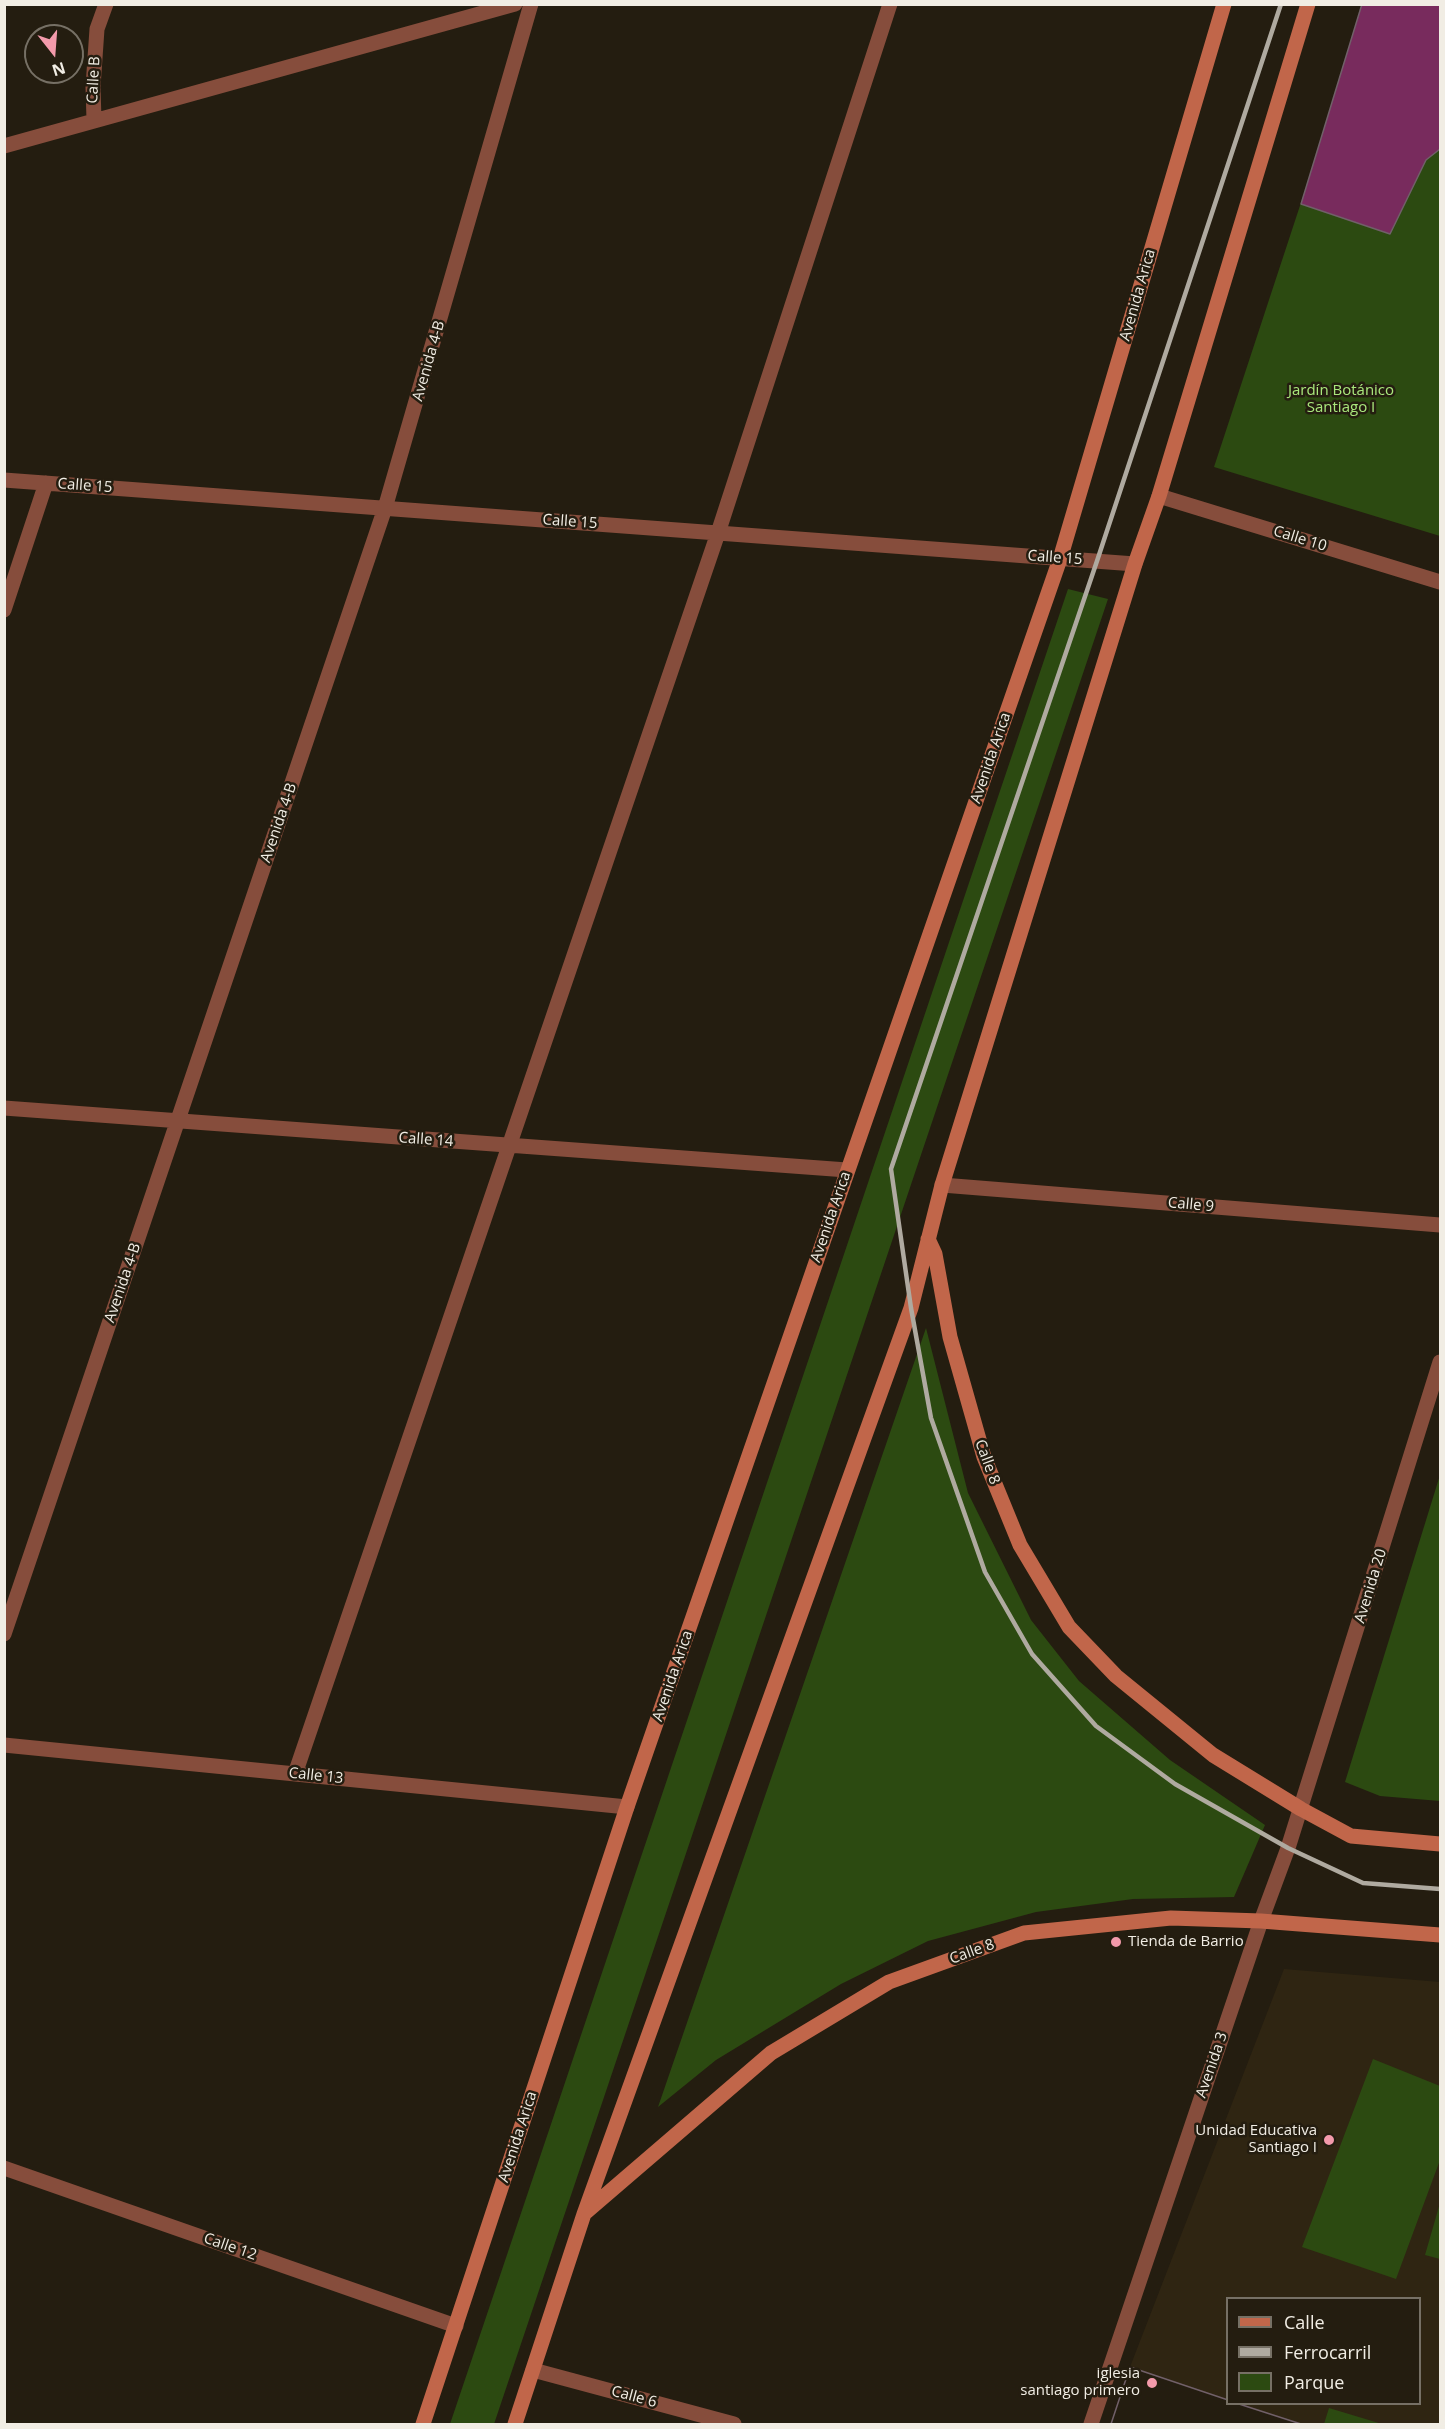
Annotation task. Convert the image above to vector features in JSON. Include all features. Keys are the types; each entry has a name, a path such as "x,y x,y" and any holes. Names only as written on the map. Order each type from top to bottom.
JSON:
{"street":[{"name":"Calle B","path":"94,120 93,87 97,29 106,4"},
{"path":"4,146 515,4"},
{"name":"Avenida 4-B","path":"4,1634 386,508 531,4"},
{"path":"295,1774 718,533 890,4"},
{"name":"Avenida Arica","path":"423,2424 627,1808 1060,559 1224,4"},
{"path":"515,2424 584,2214 911,1308 942,1185 1135,564 1159,496 1308,4"},
{"name":"Calle 15","path":"4,480 1135,564"},
{"path":"4,610 46,483"},
{"name":"Calle 10","path":"1159,496 1440,582"},
{"name":"Calle 14","path":"4,1108 847,1170"},
{"name":"Calle 9","path":"942,1185 1440,1225"},
{"name":"Calle 8","path":"928,1239 935,1254 950,1337 984,1457 1020,1545 1068,1627 1116,1676 1213,1755 1301,1809 1351,1836 1440,1844"},
{"name":"Avenida 20","path":"1301,1809 1440,1362"},
{"name":"Calle 13","path":"4,1745 627,1808"},
{"name":"Avenida 3","path":"1091,2424 1301,1809"},
{"name":"Calle 8","path":"584,2214 771,2053 890,1982 1024,1933 1171,1918 1440,1935"},
{"name":"Calle 12","path":"4,2168 456,2326"},
{"name":"Calle 6","path":"533,2370 734,2424"}],"shaded area":[{"name":"Unidad Educativa Santiago I","path":"1284,1969 1440,1982 1440,2424 1301,2424 1242,2405 1421,2405 1421,2297 1226,2297 1226,2400 1130,2367"}],"green space":[{"name":"Jardín Botánico Santiago I","path":"1366,5 1440,5 1440,536 1214,467"},
{"path":"1068,589 1108,599 494,2424 450,2424"},
{"path":"926,1328 968,1493 1031,1620 1079,1681 1170,1760 1265,1825 1234,1897 1133,1899 1036,1912 928,1941 841,1984 716,2060 658,2107"},
{"path":"1440,1475 1440,1801 1380,1796 1345,1782"},
{"path":"1373,2059 1440,2086 1440,2160 1396,2279 1302,2247"},
{"path":"1440,2203 1440,2259 1425,2255"},
{"path":"1329,2408 1382,2424 1324,2424"}],"building":[{"path":"1362,4 1440,4 1440,149 1426,160 1390,234 1301,204"},
{"name":"iglesia santiago primero","path":"1130,2367 1226,2399 1226,2405 1242,2405 1301,2424 1111,2424"},
{"name":"iglesia santiago primero","path":"1130,2367 1226,2399 1226,2405 1242,2405 1301,2424 1111,2424"}],"railway":[{"path":"1281,4 1097,561 891,1169 911,1308 931,1418 985,1572 1032,1654 1096,1726 1175,1784 1288,1848 1363,1883 1440,1889"}],"place":[{"name":"Tienda de Barrio","path":"1116,1942"},
{"name":"Unidad Educativa Santiago I","path":"1329,2140"},
{"name":"iglesia santiago primero","path":"1152,2383"}]}
